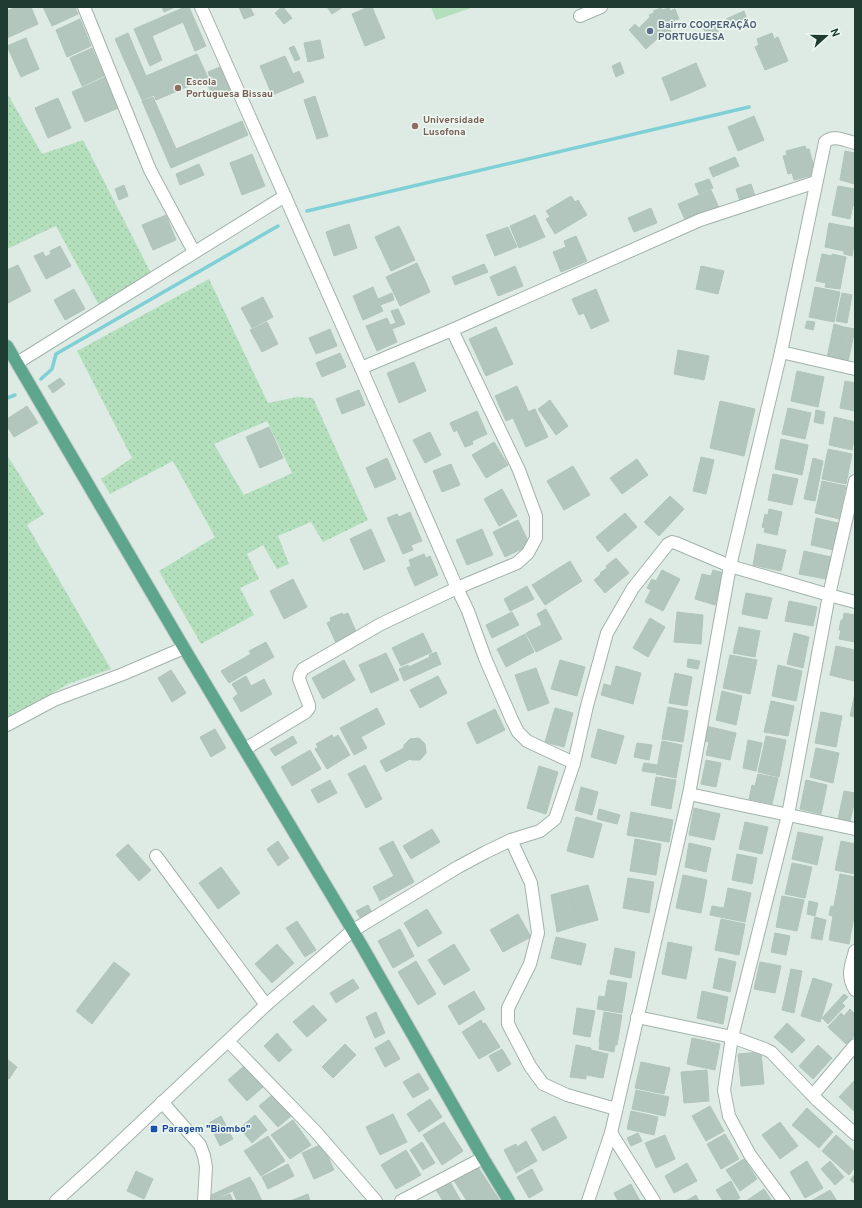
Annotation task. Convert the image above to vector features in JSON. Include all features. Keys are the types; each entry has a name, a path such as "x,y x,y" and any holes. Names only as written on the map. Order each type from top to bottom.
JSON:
{"main road":[{"path":"7,346 509,1201"}],"street":[{"path":"84,7 150,170 194,252"},
{"path":"201,7 468,611 485,658 512,720 518,732 527,741 574,763"},
{"path":"580,16 601,7"},
{"path":"588,1201 610,1133 616,1109 689,794 730,566 781,352 825,142 834,138 855,143"},
{"path":"361,368 452,330 700,220 816,182"},
{"path":"17,363 285,196"},
{"path":"245,749 306,712 309,708 309,704 299,679 303,669 381,624 457,588 518,563 528,553 536,538 536,516 518,470 452,330"},
{"path":"781,352 855,369"},
{"path":"784,1201 750,1155 728,1116 724,1090 732,1037 788,815 828,595 855,481"},
{"path":"56,1201 266,1004 352,932 458,867 512,840 540,831 555,819 574,763 587,706 607,633 633,588 668,544 672,542 676,543 730,566 855,602"},
{"path":"7,725 54,700 123,674 184,648"},
{"path":"689,794 855,829"},
{"path":"512,840 531,883 538,933 530,964 508,1008 508,1024 530,1066 543,1084 567,1095 616,1109"},
{"path":"156,856 266,1004"},
{"path":"855,951 849,974 855,990"},
{"path":"637,1017 732,1037 772,1052 813,1095 855,1134"},
{"path":"228,1041 316,1132 376,1201"},
{"path":"813,1095 855,1045"},
{"path":"162,1102 200,1145 206,1167 204,1201"},
{"path":"610,1133 654,1201"},
{"path":"401,1201 483,1158"}],"green space":[{"path":"431,7 474,7 436,20"},
{"path":"7,93 42,154 83,140 153,277 101,309 56,226 7,249"},
{"path":"209,279 268,403 297,397 313,398 368,520 323,542 311,522 278,536 289,564 277,569 263,545 247,554 259,579 240,588 254,615 201,644 159,571 215,537 173,461 110,494 101,479 132,458 77,351","holes":["267,421 292,473 244,495 214,444"]},
{"path":"7,455 44,514 27,525 111,669 68,684 7,719"}],"building":[{"path":"16,7 31,7 38,24 7,38 7,11"},
{"path":"43,7 75,7 78,14 52,26"},
{"path":"162,7 175,7 164,12"},
{"path":"185,7 189,7 206,46 195,51 183,22 152,36 162,60 150,66 134,29"},
{"path":"239,7 250,7 254,15 244,19"},
{"path":"282,7 292,18 284,24 275,13"},
{"path":"327,7 343,7 332,14"},
{"path":"368,7 372,7 385,38 365,46 352,14"},
{"path":"661,8 662,10 669,8 670,11 675,9 679,19 674,20 676,24 669,27 671,32 659,37 646,49 629,30 635,24 639,28 650,17 649,15 654,13 653,11"},
{"path":"744,11 747,20 730,27 726,19"},
{"path":"80,19 91,46 67,57 56,30"},
{"path":"714,23 718,32 707,37 703,27"},
{"path":"128,33 146,76 197,54 208,78 156,100 154,95 142,100 115,39"},
{"path":"772,33 774,39 778,37 788,61 765,70 755,47 759,45 757,39"},
{"path":"26,38 39,69 21,77 7,46"},
{"path":"320,40 324,58 308,62 304,43"},
{"path":"294,46 300,59 295,61 289,48"},
{"path":"92,48 104,76 82,86 70,58"},
{"path":"285,56 293,74 299,71 304,82 272,95 260,66"},
{"path":"620,62 624,73 616,77 612,66"},
{"path":"696,63 706,86 671,101 662,78"},
{"path":"220,67 232,93 214,100 207,83 211,81 208,72"},
{"path":"108,76 121,107 85,122 72,92"},
{"path":"315,96 328,136 317,139 304,100"},
{"path":"153,97 176,149 242,121 248,135 171,168 142,101"},
{"path":"58,98 71,128 48,138 35,108"},
{"path":"754,116 764,140 738,151 728,127"},
{"path":"805,146 806,149 809,149 814,167 811,168 813,175 794,180 792,173 788,174 783,156 787,155 786,151"},
{"path":"845,151 855,153 855,184 840,180"},
{"path":"252,154 265,186 242,195 230,163"},
{"path":"735,157 739,166 713,177 709,168"},
{"path":"199,164 204,175 180,185 176,174"},
{"path":"709,179 713,188 699,194 695,184"},
{"path":"751,184 756,199 741,204 736,189"},
{"path":"124,185 128,196 119,200 115,189"},
{"path":"838,186 855,189 855,206 853,205 850,219 832,215"},
{"path":"711,190 719,208 686,222 678,204"},
{"path":"571,196 575,202 578,200 587,215 555,234 546,219 550,217 546,211"},
{"path":"651,208 657,223 634,232 628,218"},
{"path":"166,215 176,240 153,250 142,225"},
{"path":"535,215 545,237 519,248 510,226"},
{"path":"829,223 855,228 852,256 844,254 844,251 825,247"},
{"path":"349,224 357,248 334,256 326,232"},
{"path":"399,226 415,260 391,271 375,237"},
{"path":"508,227 517,247 495,256 486,235"},
{"path":"576,236 587,261 561,272 553,252 566,247 564,241"},
{"path":"60,246 71,266 46,279 34,256 43,252 45,257 51,254 50,251"},
{"path":"822,254 832,256 832,254 846,257 840,289 825,287 826,283 816,281"},
{"path":"417,263 430,292 400,306 386,277"},
{"path":"484,264 488,272 455,285 452,277"},
{"path":"18,265 31,291 8,303 7,270"},
{"path":"515,266 523,286 498,296 490,277"},
{"path":"701,266 724,271 718,294 696,289"},
{"path":"373,287 378,299 392,293 394,300 380,305 383,311 363,320 353,296"},
{"path":"815,287 840,292 834,322 809,317"},
{"path":"74,289 85,309 65,320 54,300"},
{"path":"596,289 609,321 591,329 584,313 579,315 572,299"},
{"path":"842,293 852,295 847,323 836,321"},
{"path":"263,297 273,317 252,328 241,308"},
{"path":"398,309 405,324 392,329 397,342 377,351 366,326 387,318 390,325 396,323 391,311"},
{"path":"807,321 815,322 813,330 805,328"},
{"path":"267,322 278,344 262,352 250,330"},
{"path":"834,324 844,327 838,360 827,358"},
{"path":"496,327 513,364 486,376 469,339"},
{"path":"844,327 855,329 848,362 838,360"},
{"path":"330,329 337,346 316,354 309,338"},
{"path":"678,350 709,356 704,380 674,374"},
{"path":"340,353 346,367 322,377 316,363"},
{"path":"414,362 426,391 399,403 387,373"},
{"path":"797,371 824,377 818,407 791,401"},
{"path":"60,378 65,384 53,393 48,386"},
{"path":"845,381 855,383 855,411 840,408"},
{"path":"517,386 528,411 506,421 495,396"},
{"path":"359,390 365,405 342,414 336,399"},
{"path":"550,400 568,426 556,435 538,409"},
{"path":"720,401 755,409 744,456 710,448"},
{"path":"27,406 38,423 14,437 7,426 7,419"},
{"path":"788,408 811,413 805,439 782,434"},
{"path":"535,409 548,437 526,447 513,418"},
{"path":"816,410 825,412 823,424 814,422"},
{"path":"477,411 487,434 472,441 473,444 465,447 457,430 454,432 450,423"},
{"path":"834,417 855,422 855,434 852,450 829,445"},
{"path":"269,427 283,458 260,468 246,437"},
{"path":"430,432 441,455 425,463 413,440"},
{"path":"781,439 808,445 802,475 775,469"},
{"path":"494,442 508,465 486,478 472,455"},
{"path":"828,449 852,454 846,484 822,479"},
{"path":"701,457 714,460 706,494 693,491"},
{"path":"387,458 396,479 375,488 366,468"},
{"path":"813,458 823,461 815,501 804,499"},
{"path":"637,459 648,475 622,494 610,478"},
{"path":"451,464 460,485 442,492 433,471"},
{"path":"573,466 590,495 564,510 547,481"},
{"path":"773,474 798,479 792,505 768,500"},
{"path":"822,481 846,486 839,519 815,513"},
{"path":"502,489 517,516 499,526 484,499"},
{"path":"670,496 684,509 659,536 644,522"},
{"path":"769,509 782,512 777,535 764,532 765,528 762,527 765,514 768,515"},
{"path":"410,512 422,541 411,545 413,550 403,554 387,518 397,514 399,517"},
{"path":"625,513 637,527 608,552 596,537"},
{"path":"816,518 838,523 833,550 811,545"},
{"path":"518,520 530,545 505,557 493,532"},
{"path":"371,529 385,561 364,570 350,539"},
{"path":"482,529 493,555 467,565 456,540"},
{"path":"757,544 786,550 781,571 753,565"},
{"path":"804,551 831,557 826,579 799,574"},
{"path":"424,554 426,558 430,556 438,575 415,586 407,568 411,566 409,560"},
{"path":"616,558 629,573 605,593 594,580 607,568 606,566"},
{"path":"570,561 582,581 545,605 532,585"},
{"path":"662,570 680,579 663,611 645,602 651,590 647,588 652,579 656,581"},
{"path":"713,570 724,573 715,605 695,599 702,574 711,576"},
{"path":"293,579 307,607 284,619 270,591"},
{"path":"527,586 534,599 510,611 504,599"},
{"path":"746,593 772,598 767,619 742,614"},
{"path":"789,601 817,607 813,626 785,621"},
{"path":"546,609 562,639 536,652 526,633 542,625 537,614"},
{"path":"512,612 519,625 492,638 486,625"},
{"path":"677,612 703,615 701,644 674,642"},
{"path":"342,613 343,615 348,613 357,634 336,643 327,623 331,621 330,618"},
{"path":"844,613 855,615 855,642 839,639 841,630 839,630"},
{"path":"650,618 665,627 648,657 633,648"},
{"path":"739,627 760,631 755,657 733,653"},
{"path":"423,633 432,652 401,666 392,648"},
{"path":"794,633 809,637 803,668 787,664"},
{"path":"525,634 534,652 506,667 497,649"},
{"path":"266,642 274,657 229,683 221,671 251,654 249,651"},
{"path":"836,646 855,650 854,681 830,675"},
{"path":"436,652 441,664 404,681 399,669 408,665 409,667 430,657 429,655"},
{"path":"386,653 399,680 371,693 359,665"},
{"path":"730,655 757,660 750,694 723,688"},
{"path":"688,659 700,661 698,669 687,667"},
{"path":"344,660 355,680 323,699 312,678"},
{"path":"560,660 585,667 577,696 551,689"},
{"path":"778,665 802,671 796,701 772,696"},
{"path":"616,666 641,673 633,704 601,695 604,684 611,686"},
{"path":"536,668 549,703 528,711 515,675"},
{"path":"171,670 186,693 172,702 158,678"},
{"path":"675,673 692,677 687,706 669,703"},
{"path":"246,676 251,686 264,679 272,694 241,712 233,698 238,694 232,684"},
{"path":"438,676 447,693 420,708 410,690"},
{"path":"722,691 742,696 736,725 716,720"},
{"path":"855,693 855,717 850,716"},
{"path":"771,701 794,706 788,736 764,732"},
{"path":"668,707 688,711 683,742 662,739"},
{"path":"377,708 385,724 361,737 367,748 354,755 340,728"},
{"path":"555,708 573,713 564,747 545,742"},
{"path":"495,709 505,730 477,744 467,723"},
{"path":"821,712 842,716 836,747 815,743"},
{"path":"706,726 736,733 730,760 706,755 709,742 703,741"},
{"path":"215,729 226,748 211,757 200,737"},
{"path":"598,729 624,736 616,764 591,757"},
{"path":"332,735 334,738 338,735 350,755 327,769 315,749 318,747 316,744"},
{"path":"293,736 297,743 275,756 270,749"},
{"path":"766,736 786,740 779,777 758,772"},
{"path":"419,738 425,744 426,753 420,760 410,759 386,772 380,761 404,748 404,745 410,739"},
{"path":"748,740 762,743 756,771 743,768"},
{"path":"662,741 682,745 676,778 656,774"},
{"path":"637,743 652,745 649,760 634,757"},
{"path":"816,748 839,753 833,783 810,777"},
{"path":"310,750 321,769 292,786 281,767"},
{"path":"706,760 721,763 716,787 701,784"},
{"path":"644,763 657,765 655,773 642,771"},
{"path":"365,765 382,799 366,808 348,774"},
{"path":"539,766 558,772 546,814 527,808"},
{"path":"758,774 778,778 772,804 749,799 752,785 755,786"},
{"path":"656,777 676,780 671,809 651,805"},
{"path":"330,780 337,793 318,803 311,790"},
{"path":"806,780 827,785 821,814 800,809"},
{"path":"581,787 598,792 592,815 575,810"},
{"path":"844,791 855,793 850,822 838,819"},
{"path":"694,808 720,814 714,840 689,835"},
{"path":"599,809 620,815 617,824 597,819"},
{"path":"631,812 673,820 669,842 627,835"},
{"path":"576,817 602,824 593,858 567,851"},
{"path":"745,822 768,827 762,854 739,849"},
{"path":"432,829 440,842 411,859 403,846"},
{"path":"798,832 823,837 817,865 792,859"},
{"path":"635,839 661,844 656,875 630,871"},
{"path":"278,841 289,858 278,866 267,849"},
{"path":"393,841 414,882 380,901 373,887 394,876 379,848"},
{"path":"841,841 855,844 855,874 835,870"},
{"path":"689,843 711,848 706,872 685,867"},
{"path":"128,844 151,870 139,881 116,855"},
{"path":"737,854 757,858 752,884 732,880"},
{"path":"792,863 812,867 805,898 785,894"},
{"path":"221,867 240,893 218,909 199,883"},
{"path":"840,874 855,877 855,910 834,906"},
{"path":"683,875 707,880 701,913 676,908"},
{"path":"628,878 654,882 649,913 623,908"},
{"path":"588,885 598,920 579,925 569,890"},
{"path":"728,888 751,893 745,922 710,915 712,906 724,908"},
{"path":"569,890 579,925 557,932 551,895"},
{"path":"782,896 804,900 797,931 776,927"},
{"path":"809,901 818,903 815,916 807,914"},
{"path":"368,905 373,915 362,921 356,911"},
{"path":"831,906 855,911 849,944 829,940 833,916 829,915"},
{"path":"427,909 442,933 418,947 404,923"},
{"path":"518,914 531,937 503,952 490,930"},
{"path":"815,917 826,920 822,940 811,938"},
{"path":"721,919 745,924 739,955 715,950"},
{"path":"297,921 316,950 305,957 286,928"},
{"path":"400,929 414,956 393,968 378,941"},
{"path":"775,933 790,936 786,955 771,952"},
{"path":"556,937 586,944 581,965 551,958"},
{"path":"668,942 692,947 686,979 662,974"},
{"path":"277,944 294,963 272,983 255,964"},
{"path":"454,944 470,970 444,985 428,960"},
{"path":"615,948 635,952 631,978 610,974"},
{"path":"719,958 736,962 730,992 713,988"},
{"path":"416,961 436,994 418,1005 398,972"},
{"path":"114,962 130,974 92,1024 76,1011"},
{"path":"760,962 781,966 775,993 754,989"},
{"path":"791,969 802,971 794,1013 782,1010"},
{"path":"813,978 832,984 820,1022 801,1016"},
{"path":"353,979 359,988 336,1003 330,993"},
{"path":"608,980 627,983 622,1013 597,1009 599,996 605,997"},
{"path":"474,991 485,1009 459,1025 448,1006"},
{"path":"702,991 728,997 723,1024 697,1018"},
{"path":"844,994 848,997 842,1003 845,1006 828,1024 822,1018"},
{"path":"313,1005 327,1020 307,1037 293,1022"},
{"path":"577,1008 595,1011 590,1037 573,1034"},
{"path":"850,1009 855,1014 855,1035 846,1044 828,1027 841,1013 844,1016"},
{"path":"376,1012 385,1033 375,1038 366,1017"},
{"path":"604,1012 622,1015 617,1045 615,1045 614,1052 599,1049"},
{"path":"481,1020 483,1024 485,1023 500,1047 479,1059 462,1032"},
{"path":"787,1023 805,1040 792,1053 774,1037"},
{"path":"277,1033 292,1050 279,1062 264,1046"},
{"path":"692,1038 720,1044 715,1070 687,1064"},
{"path":"389,1040 400,1059 385,1067 375,1048"},
{"path":"345,1044 356,1055 333,1078 322,1067"},
{"path":"576,1045 608,1054 603,1078 586,1075 586,1079 570,1077"},
{"path":"818,1045 832,1058 813,1079 799,1066"},
{"path":"502,1049 511,1064 498,1072 489,1056"},
{"path":"761,1052 764,1084 741,1086 738,1054"},
{"path":"7,1059 17,1067 9,1079 7,1078"},
{"path":"641,1062 670,1068 664,1094 635,1088"},
{"path":"244,1066 263,1087 247,1101 228,1080"},
{"path":"707,1070 709,1101 684,1103 681,1072"},
{"path":"419,1073 429,1089 413,1098 403,1082"},
{"path":"854,1081 855,1083 855,1112 839,1097"},
{"path":"636,1090 669,1097 665,1116 632,1109"},
{"path":"272,1095 291,1116 278,1127 259,1106"},
{"path":"430,1099 442,1117 419,1132 407,1114"},
{"path":"710,1106 724,1131 706,1141 692,1116"},
{"path":"807,1108 833,1132 819,1148 792,1125"},
{"path":"631,1111 658,1117 654,1135 627,1129"},
{"path":"393,1114 407,1142 380,1155 366,1127"},
{"path":"255,1115 267,1130 252,1143 240,1128"},
{"path":"221,1116 233,1139 220,1146 209,1123"},
{"path":"555,1116 567,1138 543,1151 531,1129"},
{"path":"293,1120 311,1145 290,1159 271,1135"},
{"path":"444,1122 463,1151 442,1165 423,1135"},
{"path":"780,1122 798,1146 780,1159 762,1135"},
{"path":"638,1133 642,1141 631,1146 627,1138"},
{"path":"725,1134 739,1159 721,1169 707,1144"},
{"path":"665,1135 675,1159 656,1168 645,1143"},
{"path":"836,1135 855,1152 855,1167 849,1175 822,1151"},
{"path":"268,1136 285,1161 261,1176 244,1151"},
{"path":"526,1141 537,1161 516,1173 504,1150 516,1144 517,1147"},
{"path":"422,1142 435,1163 423,1170 410,1150"},
{"path":"322,1144 334,1170 314,1179 302,1153"},
{"path":"406,1150 421,1175 396,1189 381,1165"},
{"path":"744,1159 757,1179 740,1191 726,1170"},
{"path":"807,1161 823,1188 805,1198 790,1172"},
{"path":"830,1161 844,1177 835,1185 821,1169"},
{"path":"687,1163 697,1181 674,1193 665,1176"},
{"path":"288,1164 294,1176 268,1189 262,1177"},
{"path":"476,1164 500,1201 467,1201 453,1179"},
{"path":"532,1169 543,1190 529,1198 517,1177"},
{"path":"136,1171 153,1179 144,1199 127,1191"},
{"path":"855,1174 855,1184 850,1180"},
{"path":"250,1177 252,1182 211,1201 209,1196"},
{"path":"449,1180 461,1201 443,1201 435,1188"},
{"path":"731,1181 740,1198 734,1201 723,1201 716,1190"},
{"path":"253,1182 262,1201 237,1201 233,1192"},
{"path":"631,1184 640,1201 618,1201 614,1193"},
{"path":"764,1189 772,1201 746,1201"},
{"path":"830,1190 837,1201 811,1201"},
{"path":"230,1194 233,1201 212,1201"},
{"path":"308,1194 310,1201 290,1201"},
{"path":"696,1195 699,1201 686,1201"}],"waterway":[{"path":"307,211 749,107"},
{"path":"41,379 52,369 56,354 278,226"},
{"path":"7,398 15,395"}],"place":[{"name":"Bairro COOPERAÇÃO PORTUGUESA","path":"650,31"},
{"name":"Escola Portuguesa Bissau","path":"178,88"},
{"name":"Universidade Lusofona","path":"415,126"},
{"name":"Paragem \"Biombo\"","path":"154,1129"}]}
